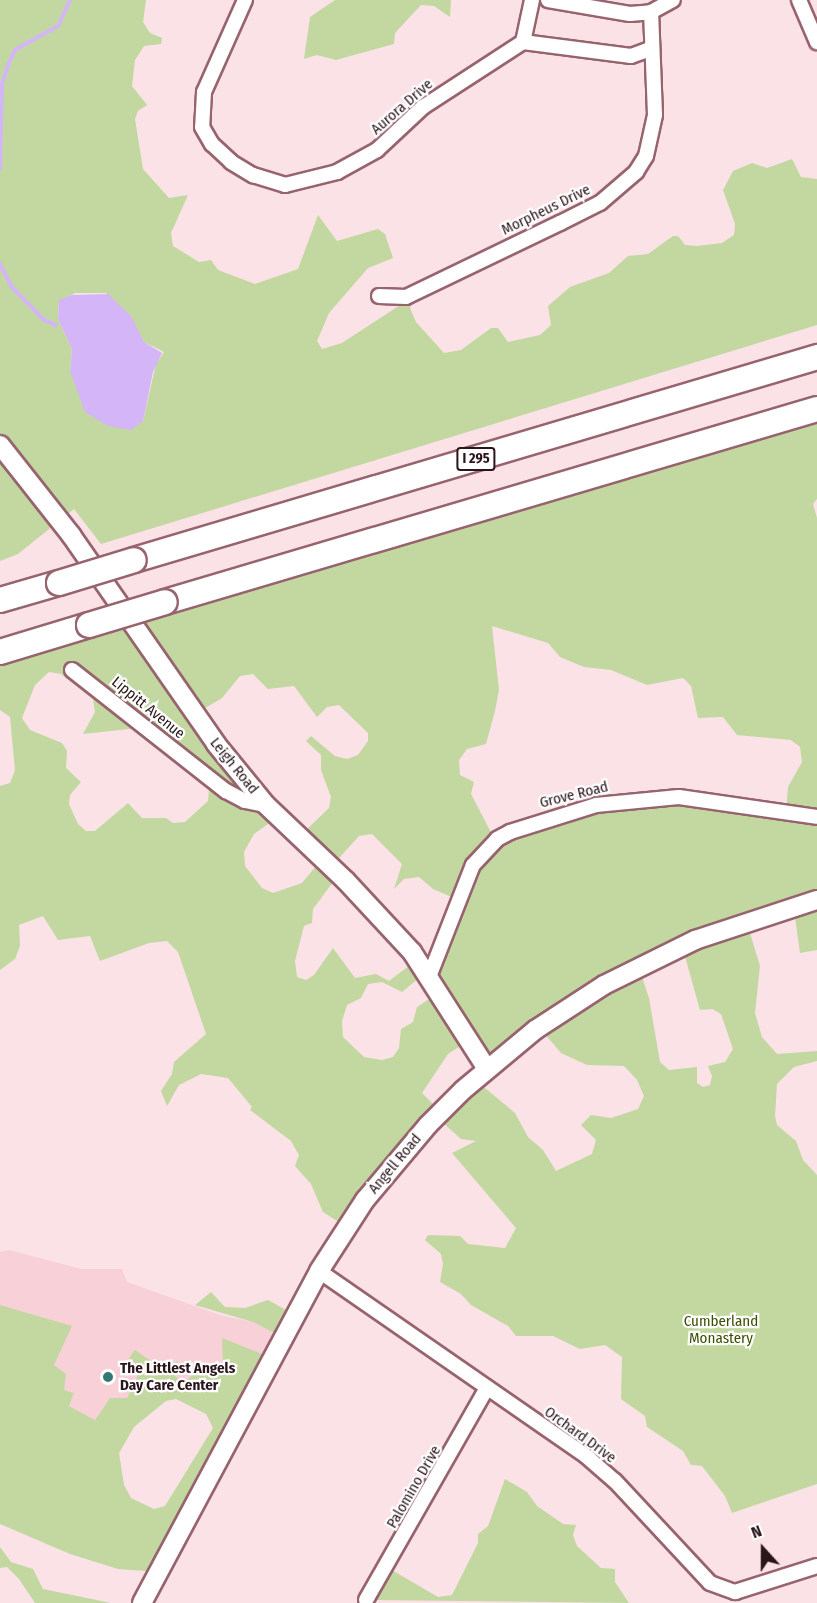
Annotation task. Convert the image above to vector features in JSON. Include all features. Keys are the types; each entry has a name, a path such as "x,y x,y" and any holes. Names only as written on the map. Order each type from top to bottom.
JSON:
{"highway":[{"name":"I 295","path":"0,600 817,357"},
{"path":"0,651 817,409"}],"main road":[{"name":"Leigh Road","path":"0,446 71,536 216,744 266,805 346,881 429,977 487,1069"},
{"name":"Angell Road","path":"142,1603 319,1271 396,1160 487,1069 573,1004 666,952 732,925 817,900"}],"street":[{"name":"Aurora Drive","path":"245,0 204,92 202,127 212,144 231,162 253,175 285,185 337,172 377,150 423,106 523,42"},
{"path":"532,0 523,42 631,56 651,48 651,12"},
{"path":"548,0 630,14 651,12 673,0"},
{"path":"799,0 817,42"},
{"name":"Morpheus Drive","path":"378,296 406,297 600,203 618,189 636,172 652,136 656,93 651,48"},
{"name":"Lippitt Avenue","path":"72,670 226,791 245,801 266,805"},
{"name":"Grove Road","path":"429,977 474,865 497,839 510,832 596,805 679,797 817,817"},
{"name":"Orchard Drive","path":"319,1271 486,1390 603,1469 695,1570 722,1590 752,1589 817,1566"},
{"name":"Palomino Drive","path":"366,1600 486,1390"}],"shaded area":[{"path":"108,294 131,316 144,342 162,353 153,372 143,421 131,430 108,426 85,412 70,371 72,349 58,319 59,300 72,295"},
{"path":"9,1250 81,1269 122,1269 127,1282 220,1315 253,1322 284,1338 275,1355 223,1365 203,1363 185,1385 172,1373 177,1360 163,1369 138,1364 141,1367 127,1398 110,1398 95,1420 69,1406 74,1393 64,1390 54,1365 0,1305 0,1252"}],"green space":[{"path":"0,0 146,0 143,22 150,33 162,38 161,44 144,46 135,60 132,86 147,105 138,111 135,119 143,169 169,198 188,195 171,233 173,246 199,262 211,260 218,270 255,284 298,269 318,215 337,241 378,229 385,234 393,258 368,268 329,313 317,341 322,349 342,343 414,296 410,308 416,322 444,353 461,350 491,328 498,328 508,342 540,335 551,325 548,306 570,287 609,273 628,256 648,254 673,236 678,236 685,245 697,246 722,243 734,235 735,224 723,190 733,171 752,163 767,168 792,159 801,177 817,179 817,325 101,544 74,509 18,554 0,561","holes":["75,293 106,293 129,315 144,342 164,352 156,364 143,421 70,371 72,349 58,319 59,302"]},
{"path":"335,0 451,0 450,17 434,6 421,5 395,33 394,44 336,60 317,55 304,59 310,17"},
{"name":"Cumberland Monastery","path":"817,413 817,499 813,504 817,518 817,950 800,953 794,910 747,923 760,966 755,1013 762,1037 777,1054 817,1051 817,1061 794,1067 777,1084 775,1116 777,1125 796,1141 803,1160 817,1175 817,1484 732,1513 725,1496 702,1466 691,1465 683,1451 647,1427 645,1416 621,1399 622,1357 605,1345 580,1349 553,1336 516,1336 508,1326 471,1305 461,1294 440,1282 443,1264 441,1254 425,1240 428,1235 460,1236 468,1244 505,1248 516,1228 452,1153 476,1141 461,1139 442,1122 348,1228 323,1212 311,1184 295,1166 299,1155 291,1141 250,1110 252,1107 228,1078 201,1074 179,1085 167,1106 161,1091 172,1074 174,1062 206,1034 178,952 167,941 149,943 100,961 90,936 58,940 43,916 19,925 20,946 15,959 0,970 0,786 10,783 15,770 10,717 0,710 0,658","holes":["492,626 548,643 560,657 584,667 611,670 647,685 683,678 691,686 698,718 723,717 737,735 791,740 800,747 802,762 788,787 786,814 655,801 570,817 495,840 471,794 474,782 460,775 459,760 467,749 486,744 499,690","49,672 61,674 93,699 95,712 83,734 147,727 204,781 209,790 208,801 185,822 173,823 166,818 142,818 128,803 95,831 86,831 78,824 69,804 70,795 81,782 66,768 67,751 62,743 30,730 22,718 35,685","253,674 268,689 294,686 317,717 327,707 339,705 368,733 368,741 358,755 347,759 335,756 311,736 306,741 321,755 321,770 331,797 329,808 298,838 321,860 302,883 273,893 262,888 245,866 244,852 254,834 275,819 195,714 222,698 240,676","372,834 402,864 394,889 404,879 419,877 433,889 461,901 434,983 437,994 417,1007 413,1022 401,1029 399,1048 393,1057 382,1060 364,1057 343,1037 342,1021 347,1005 361,998 368,984 382,982 402,992 424,974 414,962 389,981 376,974 355,978 333,948 314,975 306,980 297,977 295,961 304,926 312,923 313,909 336,878 331,867 359,836","684,953 700,1010 712,1009 721,1014 733,1049 725,1062 708,1066 712,1076 710,1085 703,1087 697,1083 697,1067 669,1070 660,1062 649,998 640,971","544,1033 561,1053 587,1065 624,1066 637,1080 644,1096 638,1109 611,1118 591,1115 581,1125 596,1140 592,1154 556,1171 543,1150 528,1137 515,1113 479,1083 442,1113 422,1093 448,1054 468,1041 488,1069"]},
{"path":"211,1292 225,1307 245,1308 268,1300 297,1316 284,1338 253,1322 195,1305"},
{"path":"0,1305 72,1326 54,1365 66,1374 64,1390 74,1393 69,1406 95,1420 110,1398 127,1398 141,1368 129,1358 135,1350 163,1369 178,1360 172,1373 184,1384 203,1363 223,1365 222,1338 272,1358 158,1572 118,1569 70,1554 0,1524","holes":["176,1399 206,1414 213,1428 165,1506 154,1509 131,1498 124,1485 119,1453 134,1427 166,1401"]},
{"path":"505,1479 527,1492 537,1506 563,1524 576,1525 573,1535 577,1546 601,1568 615,1569 615,1582 629,1603 370,1600 390,1569 438,1597 452,1595 478,1543 478,1534 488,1526"},
{"path":"0,1547 11,1562 33,1569 43,1589 111,1603 35,1603 19,1579 7,1567 0,1568"}],"waterway":[{"path":"0,169 2,84 9,63 15,50 58,26 70,0"},
{"path":"0,264 11,286 44,320 56,325"}],"place":[{"name":"The Littlest Angels Day Care Center","path":"108,1377"}]}
